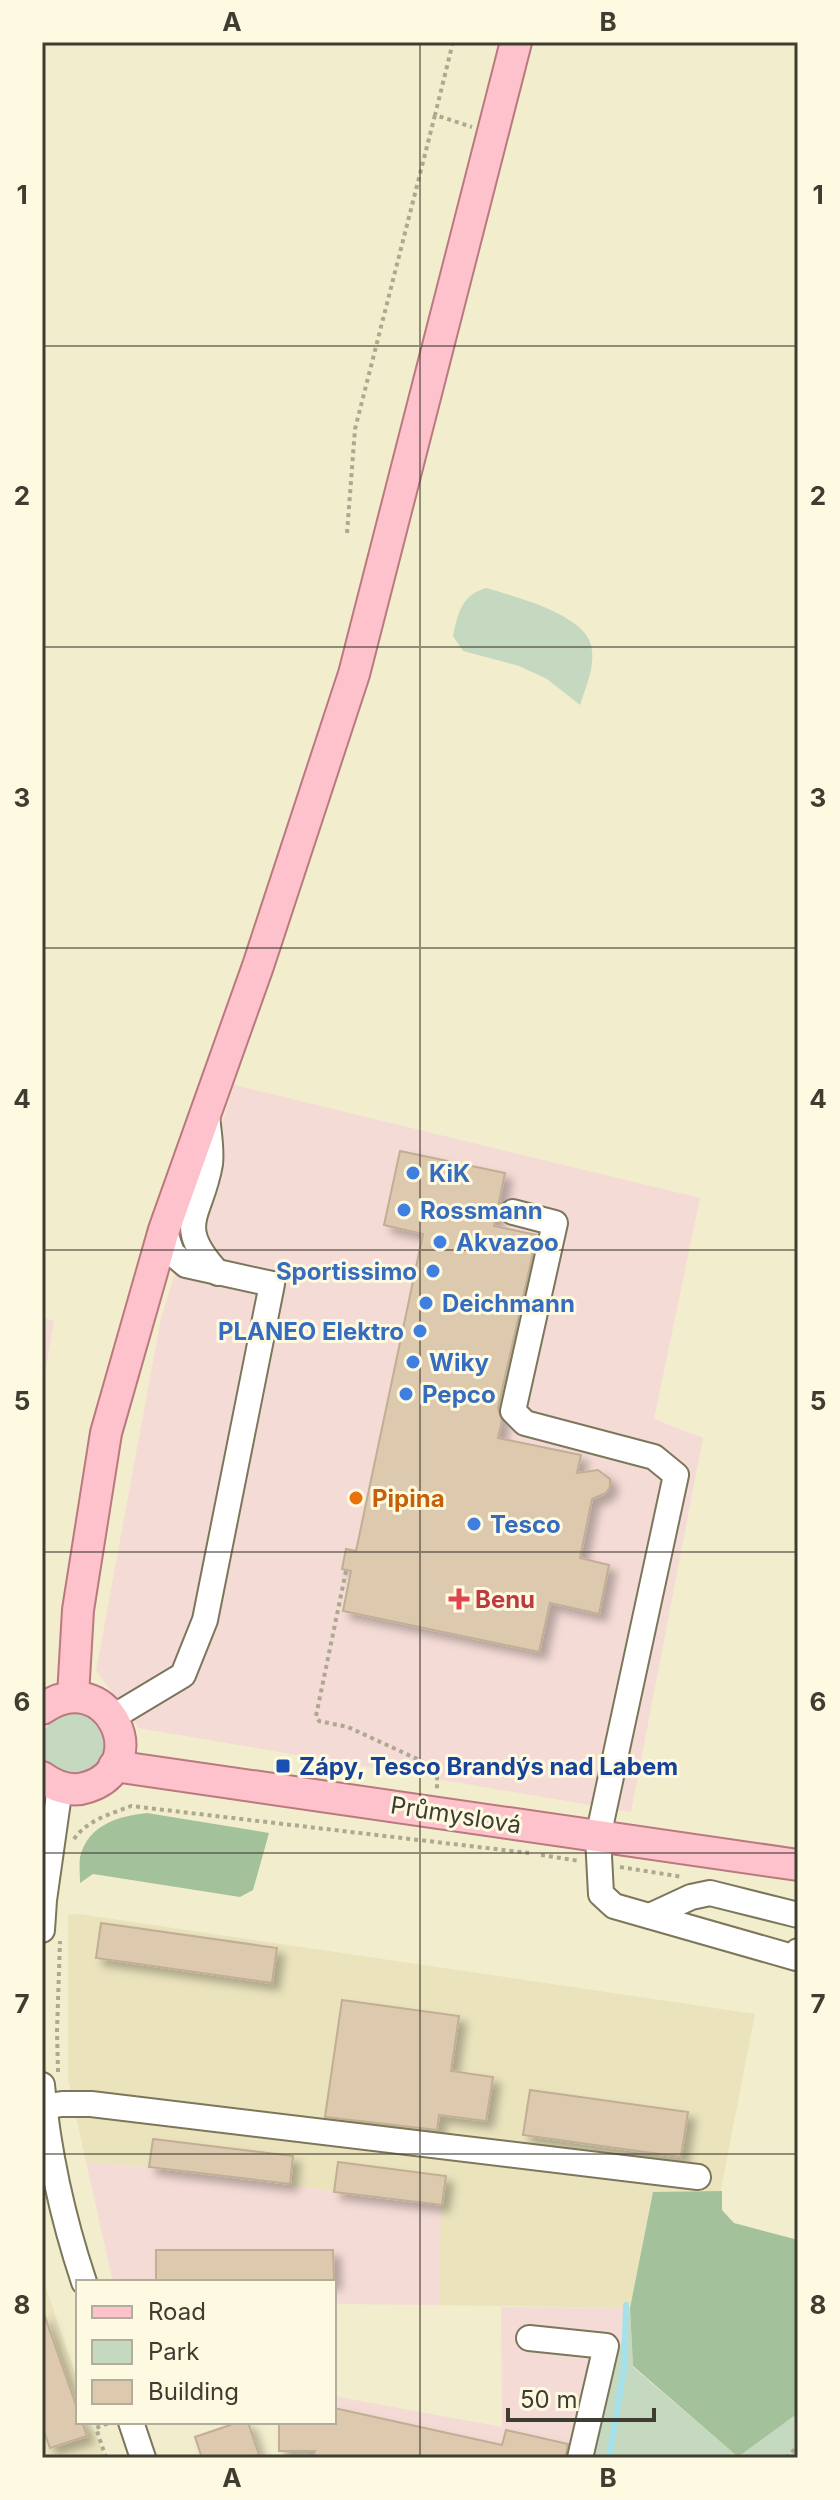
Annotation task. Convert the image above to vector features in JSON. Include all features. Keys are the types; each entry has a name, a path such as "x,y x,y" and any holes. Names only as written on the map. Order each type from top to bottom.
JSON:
{"main road":[{"path":"73,1696 78,1610 106,1433 164,1230 258,966 354,674 516,42"},
{"path":"42,1709 57,1700 73,1696 93,1700 113,1717 121,1742 114,1766 104,1779 74,1790 51,1782"},
{"name":"Průmyslová","path":"114,1766 599,1850 798,1865"}],"street":[{"path":"207,1107 210,1163 192,1232 199,1253 218,1273"},
{"path":"513,1212 555,1223 513,1411 525,1423 654,1457 676,1475 599,1850 601,1894 614,1906 796,1958 798,1951"},
{"path":"113,1717 183,1675 205,1620 272,1284 186,1265 172,1253 164,1230"},
{"path":"51,1782 51,1929"},
{"path":"650,1916 691,1897 710,1893 798,1915"},
{"path":"83,2280 60,2193 47,2100 698,2177"},
{"path":"529,2338 606,2346 580,2458"},
{"path":"132,2424 143,2458"}],"path":[{"path":"347,533 355,429 453,42"},
{"path":"435,115 492,133"},
{"path":"346,1571 316,1716 319,1721 348,1727 428,1764 437,1772 437,1791"},
{"path":"72,1841 94,1821 131,1806 530,1853 599,1850 691,1878"},
{"path":"47,2100 57,2031 51,1929"},
{"path":"106,2458 96,2428 107,2424"},
{"path":"786,2458 798,2446"}],"shaded area":[{"path":"234,1085 700,1198 654,1419 703,1438 631,1812 138,1728 96,1671 161,1318"},
{"path":"42,1317 54,1321 42,1392"},
{"path":"79,1914 755,2014 720,2194 653,2192 630,2308 439,2305 441,2205 149,2167 86,2162 68,2079 68,1915"},
{"path":"86,2162 149,2167 442,2205 439,2305 336,2304 336,2280 113,2280"},
{"path":"42,2276 76,2376 76,2424 92,2424 105,2458 42,2458"},
{"path":"501,2307 630,2308 592,2458 308,2458 314,2424 336,2424 336,2396 502,2427"}],"green space":[{"path":"486,588 562,615 586,634 591,645 592,661 580,705 547,679 519,666 463,651 453,636 459,613 471,595"},
{"path":"67,1711 91,1714 106,1730 105,1762 78,1780 48,1768 42,1757 42,1733 56,1715"},
{"path":"147,1813 269,1833 253,1890 240,1897 93,1874 80,1883 80,1857 90,1837 115,1820"},
{"path":"722,2191 722,2210 734,2223 798,2240 798,2413 738,2457 633,2366 630,2308 653,2192"},
{"path":"630,2308 633,2367 738,2457 798,2413 798,2458 592,2458"}],"building":[{"path":"400,1151 505,1173 494,1226 537,1235 498,1408 502,1421 498,1438 581,1455 577,1473 598,1470 610,1479 606,1493 592,1499 580,1558 609,1565 599,1614 550,1603 539,1652 343,1611 351,1571 342,1569 346,1549 356,1551 423,1234 384,1225"},
{"path":"101,1923 277,1948 272,1983 96,1958"},
{"path":"342,2000 459,2016 451,2071 493,2077 486,2121 439,2115 437,2130 325,2117"},
{"path":"530,2090 688,2112 681,2157 523,2135"},
{"path":"153,2139 293,2156 290,2184 149,2167"},
{"path":"338,2162 446,2176 442,2205 334,2192"},
{"path":"156,2250 333,2250 334,2280 156,2280"},
{"path":"42,2315 76,2405 76,2424 83,2424 87,2436 50,2448 42,2426"},
{"path":"336,2408 502,2445 506,2430 568,2444 565,2458 313,2458 315,2451 279,2451 279,2424 336,2424"},
{"path":"233,2424 249,2424 259,2455 250,2458 202,2458 195,2437"}],"waterway":[{"path":"609,2458 624,2369 626,2305"}],"place":[{"name":"KiK","path":"413,1173"},
{"name":"Rossmann","path":"404,1210"},
{"name":"Akvazoo","path":"440,1242"},
{"name":"Sportissimo","path":"433,1271"},
{"name":"Deichmann","path":"426,1303"},
{"name":"PLANEO Elektro","path":"420,1331"},
{"name":"Wiky","path":"413,1362"},
{"name":"Pepco","path":"406,1394"},
{"name":"Pipina","path":"356,1498"},
{"name":"Tesco","path":"474,1524"},
{"name":"Benu","path":"459,1599"},
{"name":"Zápy, Tesco Brandýs nad Labem","path":"283,1766"}]}
